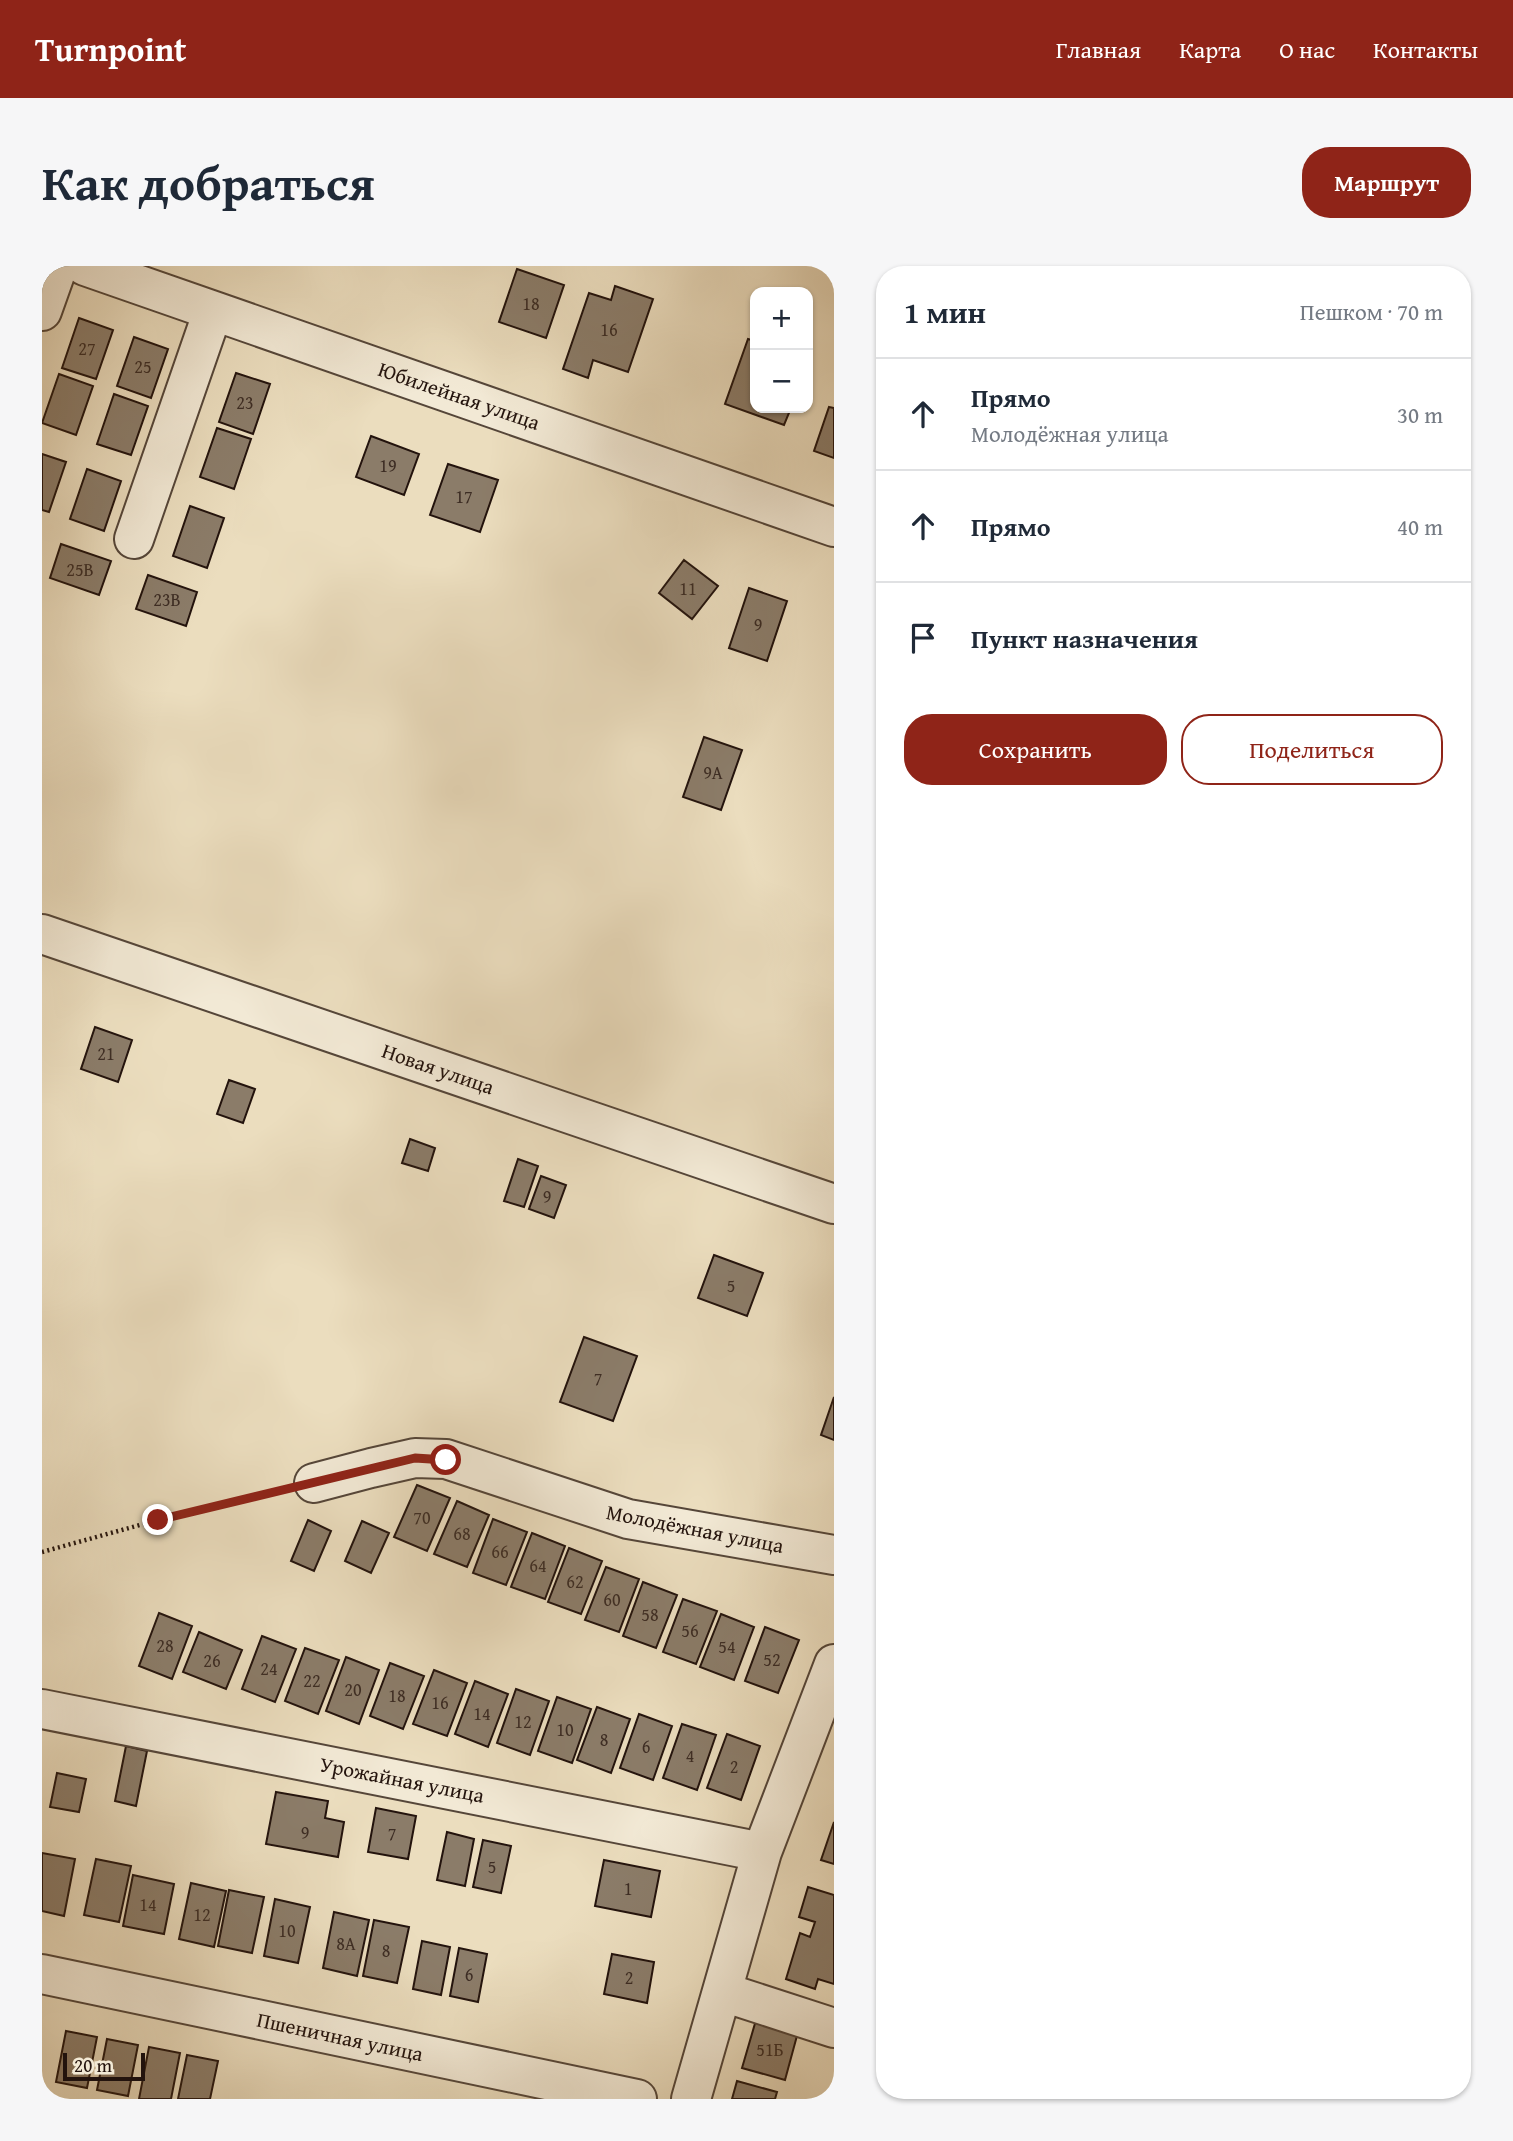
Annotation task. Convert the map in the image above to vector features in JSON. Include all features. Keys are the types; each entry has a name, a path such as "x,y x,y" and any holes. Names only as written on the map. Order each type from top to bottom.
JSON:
{"street":[{"path":"42,311 58,266"},
{"name":"Юбилейная улица","path":"85,266 144,276 213,310 834,527"},
{"path":"134,539 213,310"},
{"name":"Новая улица","path":"42,934 834,1204"},
{"name":"Молодёжная улица","path":"314,1483 415,1458 446,1460 628,1520 834,1555"},
{"path":"691,2099 762,1852 834,1664"},
{"name":"Урожайная улица","path":"42,1709 762,1852"},
{"name":"Пшеничная улица","path":"42,1974 637,2099"},
{"path":"723,1992 834,2028"}],"path":[{"path":"42,1552 158,1520 314,1483"}],"building":[{"path":"517,269 564,285 546,338 499,322"},
{"path":"615,286 653,299 628,372 593,360 588,378 563,369 589,293 611,300"},
{"path":"79,318 113,330 96,379 62,368"},
{"path":"134,337 168,349 151,398 117,386"},
{"path":"748,339 750,340 750,413 725,404"},
{"path":"236,373 270,384 253,434 219,422"},
{"path":"59,374 93,386 76,435 42,423"},
{"path":"114,394 148,406 131,455 97,444"},
{"path":"829,407 834,408 834,458 814,451"},
{"path":"750,413 789,413 784,425"},
{"path":"217,428 251,439 234,489 200,477"},
{"path":"371,436 419,454 404,495 356,477"},
{"path":"42,454 66,462 49,512 42,510"},
{"path":"448,464 498,480 480,532 430,515"},
{"path":"87,469 121,481 104,531 70,519"},
{"path":"190,506 224,518 207,568 173,556"},
{"path":"61,544 111,561 99,595 50,578"},
{"path":"684,560 718,586 692,619 659,593"},
{"path":"148,575 197,592 186,626 136,609"},
{"path":"749,588 787,601 767,661 729,648"},
{"path":"704,737 742,750 721,810 683,797"},
{"path":"95,1027 132,1040 118,1082 81,1069"},
{"path":"229,1080 255,1089 243,1123 217,1114"},
{"path":"410,1139 435,1148 428,1171 402,1163"},
{"path":"518,1159 538,1166 524,1207 504,1201"},
{"path":"541,1176 566,1185 554,1218 529,1209"},
{"path":"714,1255 763,1273 747,1316 698,1298"},
{"path":"584,1337 637,1356 613,1421 560,1402"},
{"path":"834,1397 834,1440 821,1435"},
{"path":"417,1485 450,1498 427,1551 394,1537"},
{"path":"457,1501 489,1515 467,1567 434,1554"},
{"path":"493,1519 527,1532 506,1585 473,1573"},
{"path":"308,1520 331,1531 314,1571 291,1561"},
{"path":"362,1521 389,1533 371,1573 345,1561"},
{"path":"532,1533 565,1546 545,1599 511,1587"},
{"path":"569,1548 602,1561 581,1614 548,1602"},
{"path":"606,1567 639,1579 619,1632 585,1620"},
{"path":"643,1582 677,1595 656,1648 623,1636"},
{"path":"683,1599 717,1611 696,1664 663,1652"},
{"path":"159,1613 192,1626 172,1679 139,1666"},
{"path":"721,1614 754,1627 734,1680 700,1667"},
{"path":"765,1627 799,1640 778,1693 745,1681"},
{"path":"199,1632 242,1650 226,1689 183,1672"},
{"path":"262,1636 296,1649 275,1702 242,1689"},
{"path":"305,1648 339,1660 318,1714 285,1701"},
{"path":"346,1657 379,1670 359,1724 326,1711"},
{"path":"390,1663 424,1676 403,1729 370,1716"},
{"path":"434,1670 467,1683 447,1736 413,1724"},
{"path":"475,1681 508,1694 488,1747 455,1734"},
{"path":"516,1689 549,1701 530,1755 497,1743"},
{"path":"557,1697 591,1709 572,1763 538,1751"},
{"path":"597,1707 630,1719 611,1773 577,1760"},
{"path":"639,1714 672,1726 653,1780 620,1768"},
{"path":"682,1724 716,1735 697,1790 663,1778"},
{"path":"727,1734 760,1746 741,1800 707,1788"},
{"path":"126,1746 147,1751 136,1806 115,1801"},
{"path":"57,1773 86,1779 79,1812 50,1807"},
{"path":"276,1792 328,1801 325,1818 344,1822 338,1857 266,1844"},
{"path":"376,1808 416,1816 408,1859 368,1852"},
{"path":"834,1822 834,1864 821,1860"},
{"path":"447,1832 474,1839 465,1886 437,1880"},
{"path":"483,1840 511,1846 501,1893 473,1887"},
{"path":"42,1853 75,1859 64,1916 42,1911"},
{"path":"96,1859 131,1866 119,1922 84,1915"},
{"path":"604,1860 660,1871 651,1917 595,1906"},
{"path":"133,1875 174,1884 164,1934 123,1926"},
{"path":"191,1883 226,1891 214,1947 179,1939"},
{"path":"808,1887 834,1895 834,1984 818,1979 815,1989 786,1979 800,1933 810,1937 815,1922 799,1917"},
{"path":"229,1890 264,1897 252,1953 218,1946"},
{"path":"275,1899 310,1907 298,1963 264,1956"},
{"path":"334,1912 369,1920 357,1976 323,1968"},
{"path":"374,1920 409,1927 397,1983 363,1976"},
{"path":"422,1941 450,1947 441,1995 413,1989"},
{"path":"459,1948 487,1954 478,2002 450,1996"},
{"path":"612,1954 654,1962 647,2003 604,1994"},
{"path":"756,2020 798,2032 785,2080 742,2068"},
{"path":"66,2031 97,2037 87,2088 56,2082"},
{"path":"107,2039 138,2045 128,2096 97,2090"},
{"path":"149,2047 180,2053 171,2099 139,2099"},
{"path":"187,2055 218,2061 210,2099 178,2099"},
{"path":"737,2081 777,2092 775,2099 732,2099"}],"route":[{"path":"158,1520 415,1458 446,1460"}]}
